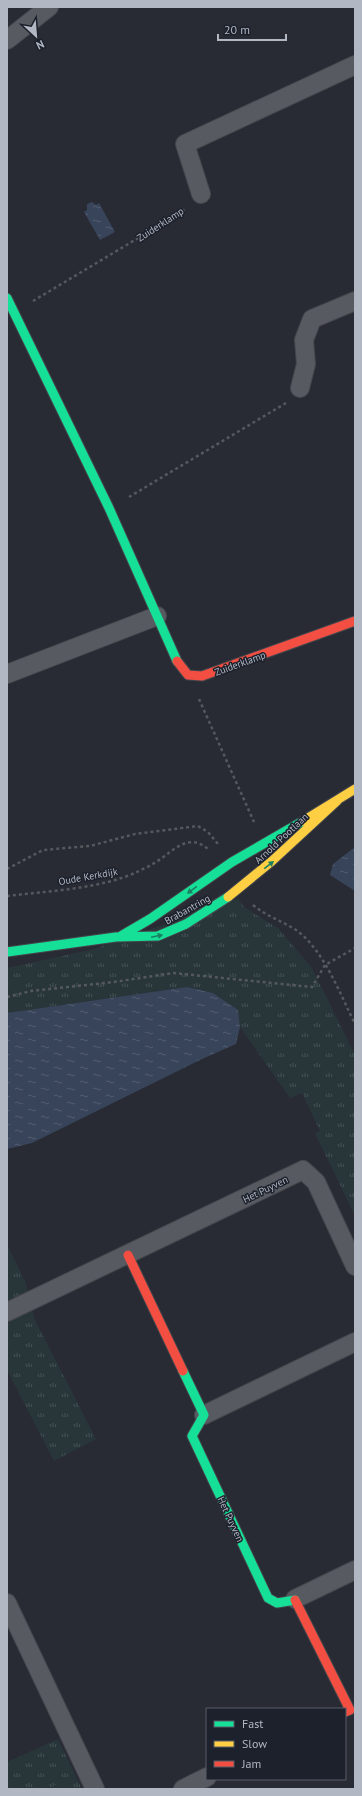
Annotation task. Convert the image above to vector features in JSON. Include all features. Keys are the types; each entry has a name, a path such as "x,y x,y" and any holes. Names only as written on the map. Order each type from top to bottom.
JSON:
{"street":[{"path":"7,40 49,7"},
{"path":"201,194 185,144 355,65"},
{"path":"7,298 109,508 174,656 188,675"},
{"path":"300,388 306,364 304,340 312,319 355,301"},
{"path":"7,674 157,616"},
{"name":"Zuiderklamp","path":"188,675 202,676 355,621"},
{"name":"Arnold Pootlaan","path":"228,865 263,842 336,802 355,789"},
{"name":"Arnold Pootlaan","path":"238,888 275,861 336,802"},
{"name":"Brabantring","path":"118,937 142,925 228,865"},
{"name":"Brabantring","path":"7,952 48,945 118,937 139,938 158,936 172,931 215,906 238,888"},
{"name":"Het Puyven","path":"7,1312 303,1170 316,1182 355,1266"},
{"path":"128,1255 204,1415 355,1342"},
{"name":"Het Puyven","path":"204,1415 192,1436 268,1598 277,1603 295,1599 355,1570"},
{"path":"295,1599 350,1715"},
{"path":"7,1603 12,1626 95,1789"},
{"path":"183,1789 206,1778"}],"path":[{"name":"Zuiderklamp","path":"14,313 180,213 201,194"},
{"path":"109,508 286,403 300,388"},
{"path":"188,675 256,829"},
{"path":"7,869 43,850 90,846 135,834 198,826 208,832 228,865"},
{"name":"Oude Kerkdijk","path":"7,896 118,880 156,862 177,847 191,842 198,842 206,846 228,865"},
{"path":"238,888 248,901 261,911 296,931 315,948 355,1024"},
{"path":"7,997 31,991 114,982 173,973 312,987 325,966 355,948"}],"green space":[{"path":"238,899 244,907 279,929 312,968 355,1055 355,1216 315,1133 320,1131 302,1093 290,1098 240,1027 238,1010 213,993 187,987 7,1013 7,968 94,949"},
{"path":"7,1245 25,1281 34,1318 96,1439 54,1461 7,1370"},
{"path":"58,1739 82,1789 7,1789 7,1762"},
{"path":"66,1780 70,1789 47,1789"}],"water":[{"path":"92,202 96,205 99,203 115,232 100,240 84,212 87,210 87,204"},
{"path":"355,847 355,891 330,875 333,864"},
{"path":"187,987 213,993 238,1010 240,1027 236,1044 202,1059 32,1143 7,1149 7,1013"}],"traffic: fast":[{"path":"7,298 109,508 177,661"},
{"path":"121,936 150,919 232,862 303,821"},
{"path":"7,952 116,937 158,936 186,924 228,897"},
{"path":"183,1371 204,1415 192,1436 268,1598 277,1603 295,1600"}],"traffic: slow":[{"path":"303,821 355,789"},
{"path":"228,897 272,861 337,801"}],"traffic: jam":[{"path":"177,661 188,675 202,676 355,621"},
{"path":"128,1255 183,1371"},
{"path":"295,1600 350,1710 346,1712"}]}
